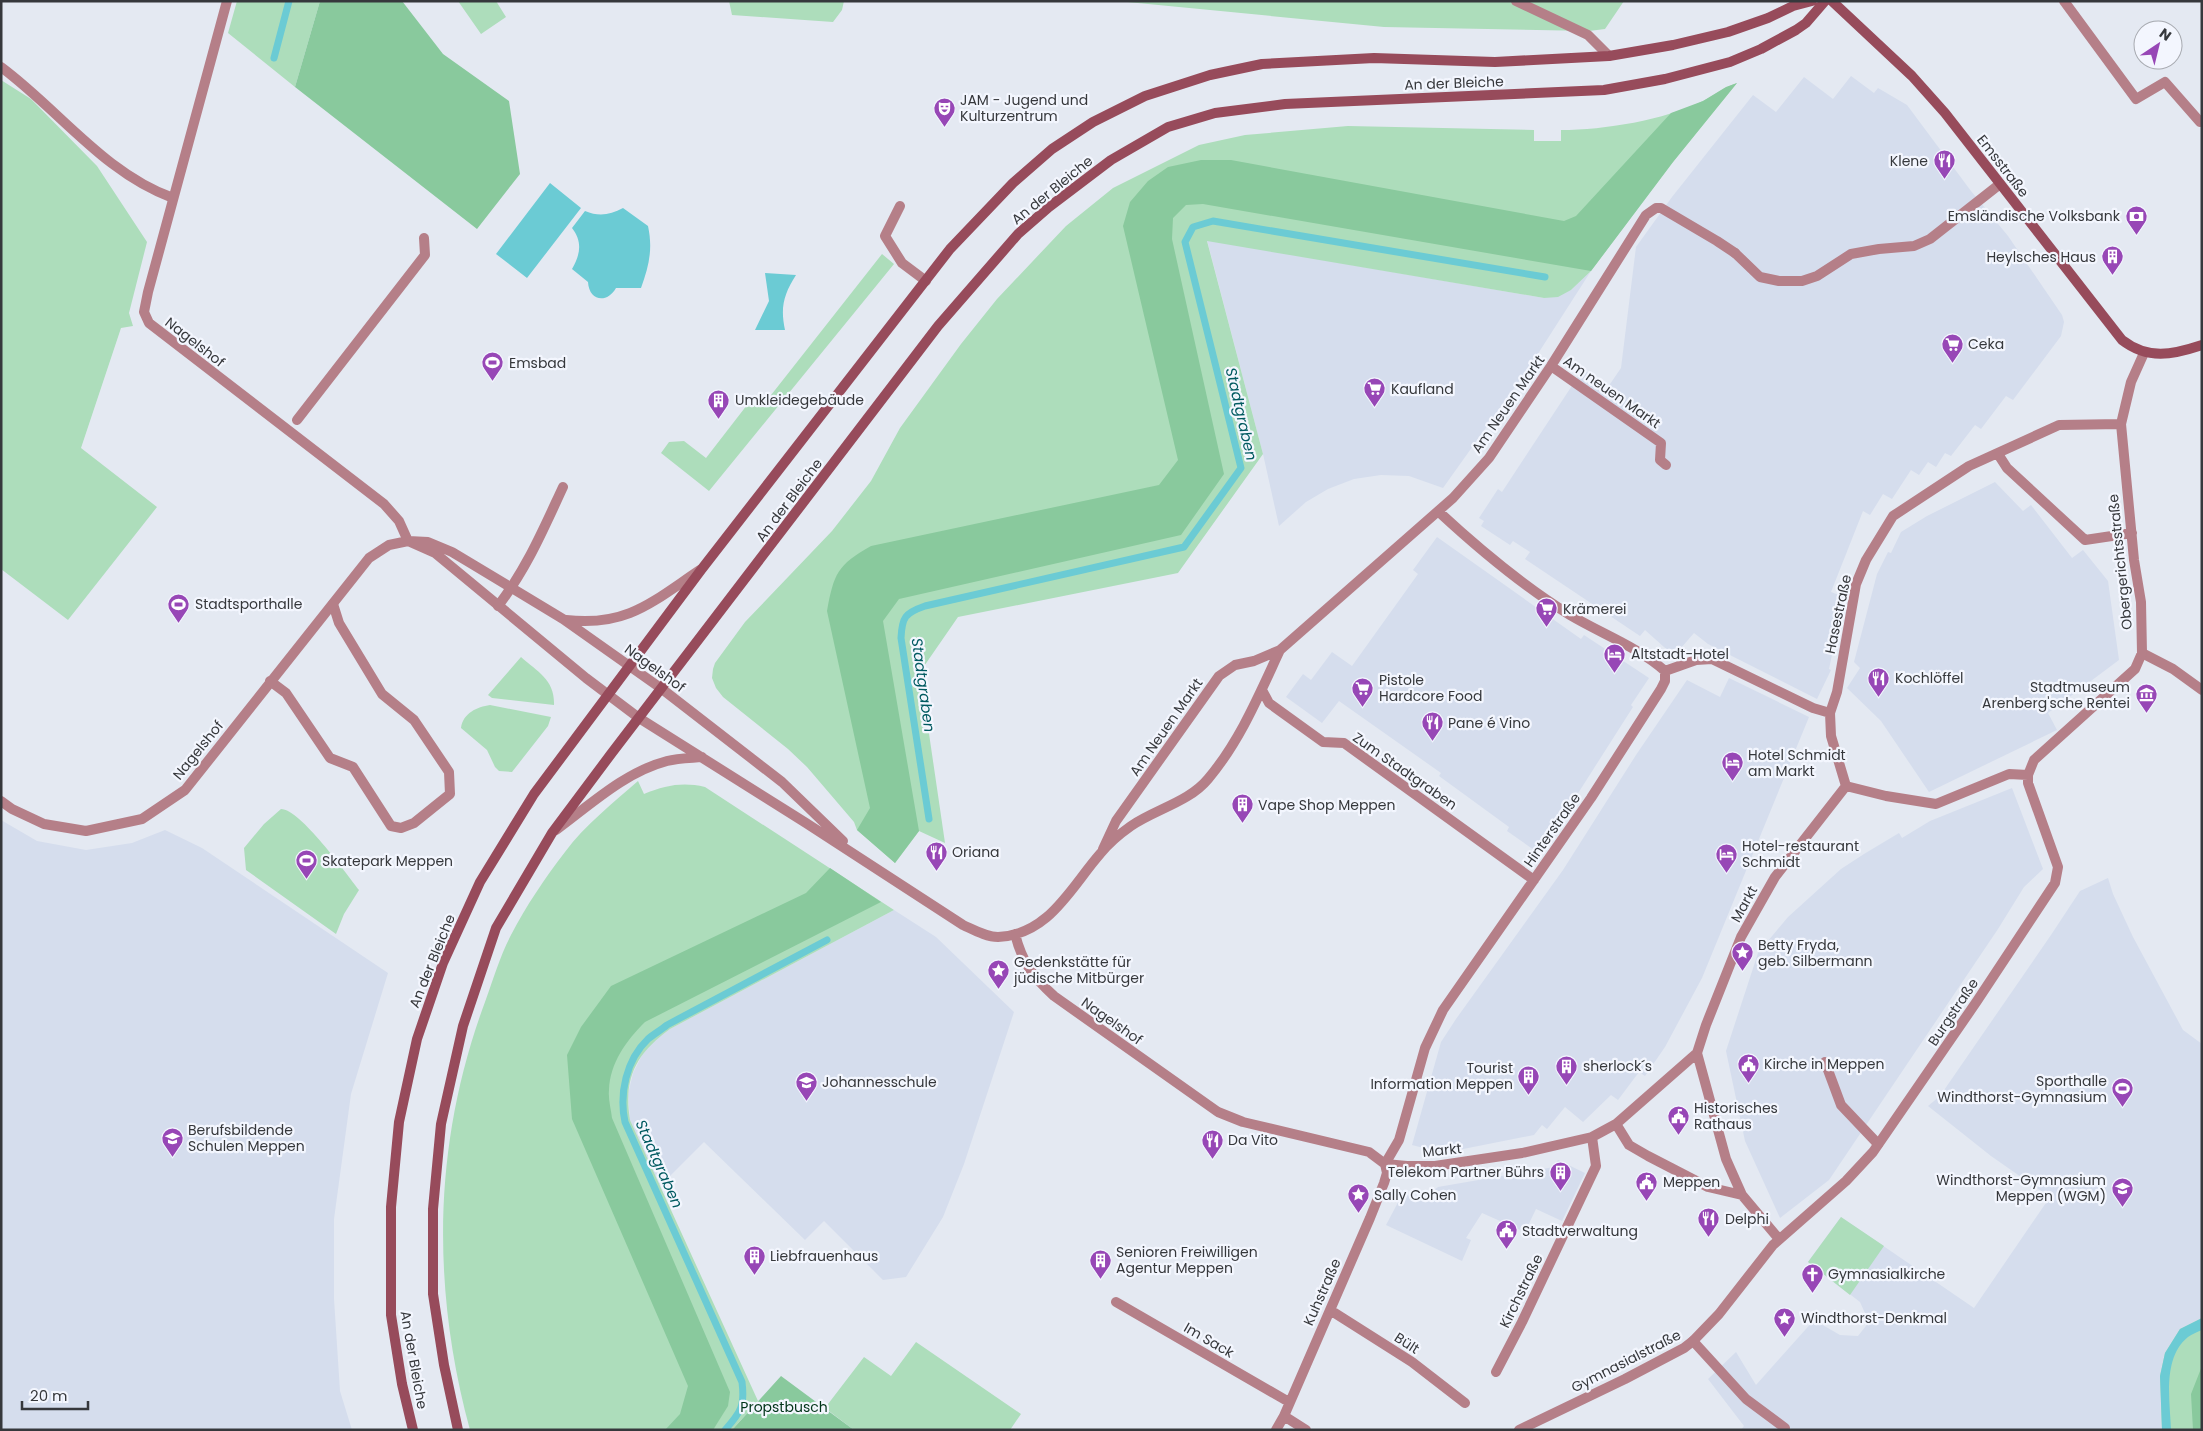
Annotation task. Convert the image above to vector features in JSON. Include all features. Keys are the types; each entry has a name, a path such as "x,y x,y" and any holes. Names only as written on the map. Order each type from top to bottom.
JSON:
{"street":[{"name":"Nagelshof","path":"228,1 144,312 149,323 384,504 399,521 408,540 435,553 606,694 639,718 860,857 963,925 990,936 998,937 1015,934 1020,953 1035,978 1054,996 1218,1112 1243,1122 1369,1152 1385,1164"},
{"path":"1516,1 1588,35 1609,56"},
{"name":"An der Bleiche","path":"414,1430 402,1384 391,1315 391,1226 399,1122 417,1040 443,963 480,882 534,794 606,694 700,570 950,249 1013,183 1052,149 1093,122 1134,101 1191,81 1262,64 1374,58 1495,62 1609,56 1674,45 1728,32 1768,18 1793,6 1812,1"},
{"name":"An der Bleiche","path":"458,1430 444,1364 433,1294 433,1209 441,1124 463,1026 496,928 552,833 938,326 978,278 1024,228 1049,206 1110,160 1168,127 1215,113 1247,107 1379,99 1604,90 1665,79 1730,62 1761,49 1801,27 1825,1"},
{"name":"Emsstraße","path":"1832,1 1912,76 1945,113 2106,322 2122,340 2132,348 2144,353"},
{"path":"2064,1 2136,99 2165,82 2200,122"},
{"path":"1,68 108,161 155,192 174,198"},
{"name":"Am Neuen Markt","path":"1101,852 1116,821 1219,676 1235,665 1254,661 1280,650 1378,562 1439,512 1489,458 1551,366 1637,227 1651,211 1661,208 1669,211 1735,253 1760,277 1779,281 1802,281 1817,276 1851,254 1879,249 1906,249 1914,246 1930,238 2000,184"},
{"path":"900,206 885,236 902,263 926,281"},
{"path":"298,420 425,255 424,238"},
{"path":"2144,353 2164,354 2202,345"},
{"name":"Obergerichtsstraße","path":"2142,653 2141,602 2121,424 2131,382 2144,353"},
{"name":"Am neuen Markt","path":"1551,366 1661,443 1660,460 1666,464"},
{"name":"Hasestraße","path":"1846,786 1831,736 1830,713 1837,692 1856,584 1877,539 1893,516 1925,493 1969,466 2059,425 2121,424"},
{"path":"1998,454 2006,468 2085,540 2132,534"},
{"path":"498,606 512,588 538,543 562,486"},
{"path":"1439,512 1516,577 1570,614 1653,660 1665,671 1696,660 1712,659 1813,708 1830,713"},
{"name":"Nagelshof","path":"1,801 7,809 44,824 86,831 142,819 185,790 369,558 389,544 408,540 428,542 452,552 563,619 662,689 782,782 860,857"},
{"name":"An der Bleiche","path":"563,619 590,623 616,619 645,607 700,570"},
{"path":"270,681 290,698 330,758 353,767 391,826 401,828 414,823 450,794 449,772 414,720 382,694 339,623 333,604"},
{"name":"Am Neuen Markt","path":"1015,934 1034,927 1052,915 1101,852 1131,826 1166,806 1190,796 1208,779 1248,720 1280,650"},
{"path":"1846,786 1886,796 1936,804 2009,774 2028,775 2034,760 2134,669 2142,653 2202,690"},
{"name":"Hinterstraße","path":"1385,1164 1399,1140 1425,1048 1452,996 1591,798 1661,689 1665,681 1665,671"},
{"name":"Zum Stadtgraben","path":"1262,690 1269,703 1323,742 1344,743 1534,880"},
{"name":"An der Bleiche","path":"552,833 614,787 641,771 668,761 702,757"},
{"name":"Burgstraße","path":"1788,1231 1846,1181 1878,1144 1977,1001 2055,882 2058,867 2028,782 2028,775"},
{"name":"Markt","path":"1385,1164 1434,1166 1522,1153 1592,1137 1616,1124 1697,1053 1706,1025 1741,937 1775,877 1846,786"},
{"path":"1697,1053 1726,1159 1742,1195 1779,1239"},
{"path":"1824,1062 1841,1105 1878,1144"},
{"path":"1616,1124 1629,1145 1648,1156 1708,1187 1742,1195"},
{"name":"Kirchstraße","path":"1496,1372 1522,1322 1596,1166 1592,1137"},
{"name":"Kuhstraße","path":"1276,1430 1284,1416 1384,1183 1387,1173 1385,1164"},
{"name":"Gymnasialstraße","path":"1518,1430 1684,1348 1719,1314 1779,1239 1788,1231"},
{"name":"Im Sack","path":"1116,1302 1289,1402"},
{"name":"Bült","path":"1330,1310 1412,1362 1466,1403"},
{"path":"1693,1341 1746,1399 1784,1428"},
{"path":"1284,1416 1306,1430"}],"shaded area":[{"path":"1851,76 1874,93 1878,88 1907,105 1971,191 2008,236 2062,315 2064,322 2061,336 2013,400 2006,396 1981,429 1975,425 1951,456 1945,453 1936,467 1928,462 1919,475 1911,470 1892,499 1883,494 1870,515 1863,511 1831,592 1844,597 1829,669 1831,670 1817,699 1708,644 1694,633 1674,656 1645,630 1640,636 1525,559 1530,552 1513,541 1510,545 1481,526 1484,521 1479,518 1498,489 1502,492 1583,369 1608,387 1621,368 1636,247 1672,197 1753,95 1776,112 1804,77 1833,99"},
{"name":"Kaufland","path":"1207,240 1544,298 1571,290 1591,271 1532,363 1443,488 1409,476 1381,475 1354,479 1328,489 1306,502 1279,526 1263,454"},
{"path":"1995,482 2023,511 2031,505 2072,558 2083,550 2108,581 2119,660 2048,713 2057,730 1929,792 1881,721 1847,688 1860,668 1854,662 1877,574 1888,552 1891,553 1901,532 1927,516"},
{"path":"1437,537 1581,639 1584,635 1649,678 1631,705 1633,707 1561,820 1564,823 1544,852 1537,847 1534,850 1507,831 1509,827 1439,776 1441,773 1339,701 1322,723 1286,697 1303,674 1311,680 1332,652 1352,666 1418,574 1413,570"},
{"path":"1729,678 1809,717 1702,978 1665,1047 1645,1076 1639,1072 1618,1100 1611,1095 1583,1122 1565,1107 1547,1129 1542,1125 1534,1135 1443,1153 1412,1145 1441,1042 1456,1019 1563,870 1636,755 1687,680 1720,697"},
{"path":"2012,788 2043,869 2024,887 1998,929 1829,1180 1780,1218 1745,1141 1726,1051 1758,953 1788,917 1841,869 1864,854 1899,833 1902,838 1930,821"},
{"name":"Berufsbildende Schulen Meppen","path":"1,820 37,841 86,850 132,843 165,830 202,848 388,973 351,1094 334,1219 334,1299 340,1391 352,1430 1,1430"},
{"name":"Windthorst-Gymnasium Meppen (WGM)","path":"2108,878 2113,894 2133,937 2183,1030 2202,1044 2202,1325 2167,1430 1741,1430 1744,1426 1708,1379 1736,1352 1756,1385 1814,1320 1840,1335 1858,1336 1869,1322 1860,1302 1808,1262 1841,1217 1974,1308 2050,1197 1991,1156 1928,1106 1940,1096 2080,891"},
{"name":"Johannesschule","path":"894,910 936,937 1014,1012 964,1164 943,1217 906,1277 883,1280 824,1221 805,1240 704,1142 660,1186 630,1120 628,1094 633,1073 642,1055 651,1043 670,1029"},
{"path":"1558,1160 1585,1173 1562,1221 1536,1209 1525,1232 1482,1213 1466,1238 1471,1240 1462,1261 1386,1225 1403,1193 1420,1201 1438,1187 1554,1167"}],"green space":[{"path":"237,1 320,1 295,87 228,33"},
{"path":"320,1 402,1 443,54 509,101 520,174 477,229 295,87"},
{"path":"458,1 496,1 506,17 481,34"},
{"path":"729,1 844,1 842,10 833,22 732,15"},
{"path":"1117,1 1624,1 1605,29 1589,31 1384,27"},
{"path":"1,80 31,99 97,166 147,242 129,313 133,326 121,328 81,448 157,507 68,620 1,569"},
{"path":"1737,83 1673,162 1591,271 1571,290 1558,297 1544,298 1207,241 1263,454 1178,573 958,617 920,672 945,843 919,831 895,863 857,830 854,822 807,767 788,749 723,697 716,688 712,678 715,663 745,622 832,531 871,481 900,428 961,344 997,299 1066,226 1113,188 1199,145 1245,135 1348,126 1534,130 1534,141 1561,141 1561,130 1615,126 1653,119 1688,108"},
{"path":"1737,83 1673,162 1591,271 1203,204 1186,205 1173,218 1172,239 1224,474 1181,535 899,599 883,621 919,831 895,863 857,830 870,808 827,611 835,579 844,565 871,546 1159,485 1178,460 1123,226 1130,202 1148,181 1168,167 1201,160 1231,160 1564,221 1576,216 1671,113 1703,101 1726,87"},
{"path":"882,254 894,264 709,491 661,453 669,442 684,441 706,458 754,396 764,404"},
{"path":"521,657 544,677 552,689 554,705 492,698 488,695"},
{"path":"490,705 551,717 548,726 512,772 499,771 487,750 461,728 465,718 471,712 480,707"},
{"path":"638,781 644,794 674,785 705,787 894,910 670,1029 649,1047 641,1057 631,1079 628,1105 630,1120 758,1401 732,1430 470,1430 457,1376 449,1322 444,1268 443,1214 447,1161 455,1108 468,1055 503,951 529,903 550,872 581,833"},
{"name":"Skatepark Meppen","path":"281,809 299,819 311,830 359,890 344,914 336,934 246,870 244,848 264,824"},
{"path":"830,868 881,902 645,1022 620,1053 612,1071 609,1100 612,1118 730,1392 728,1406 713,1430 665,1430 680,1414 688,1386 572,1119 567,1055 581,1027 611,986 806,893"},
{"path":"1841,1217 1884,1246 1850,1295 1808,1262"},
{"path":"2202,1318 2202,1430 2162,1430 2160,1376 2165,1353 2180,1329"},
{"path":"916,1342 1021,1414 1010,1430 854,1430 825,1408 864,1357 891,1376"},
{"path":"2202,1366 2202,1430 2193,1430 2191,1394"},
{"name":"Propstbusch","path":"781,1376 854,1430 732,1430"}],"water":[{"path":"550,183 581,208 527,278 496,254"},
{"path":"623,208 648,226 650,250 646,272 641,288 616,288 608,296 599,298 592,293 588,282 572,269 577,259 579,243 572,228 585,211 604,214"},
{"path":"765,273 796,275 784,301 785,330 755,330 769,301"},
{"path":"2202,1318 2202,1330 2188,1337 2174,1356 2169,1380 2171,1430 2162,1430 2160,1376 2165,1353 2180,1329"}],"waterway":[{"path":"274,58 289,1"},
{"name":"Stadtgraben","path":"929,819 901,638 902,625 906,617 913,611 925,606 1184,547 1241,468 1185,242 1193,227 1213,221 1545,277"},
{"name":"Stadtgraben","path":"725,1430 741,1408 743,1397 742,1382 625,1122 623,1100 626,1078 629,1067 640,1047 667,1025 827,940"}],"place":[{"name":"JAM - Jugend und Kulturzentrum","path":"944,127"},
{"name":"Klene","path":"1944,180"},
{"name":"Emsländische Volksbank","path":"2136,235"},
{"name":"Heylsches Haus","path":"2112,276"},
{"name":"Ceka","path":"1952,363"},
{"name":"Emsbad","path":"493,382"},
{"name":"Kaufland","path":"1375,408"},
{"name":"Umkleidegebäude","path":"719,419"},
{"name":"Stadtsporthalle","path":"179,623"},
{"name":"Krämerei","path":"1547,628"},
{"name":"Altstadt-Hotel","path":"1615,673"},
{"name":"Kochlöffel","path":"1879,697"},
{"name":"Pistole Hardcore Food","path":"1363,707"},
{"name":"Stadtmuseum Arenberg'sche Rentei","path":"2146,714"},
{"name":"Pane é Vino","path":"1432,742"},
{"name":"Hotel Schmidt am Markt","path":"1732,782"},
{"name":"Vape Shop Meppen","path":"1242,824"},
{"name":"Oriana","path":"936,871"},
{"name":"Hotel-restaurant Schmidt","path":"1726,873"},
{"name":"Skatepark Meppen","path":"306,880"},
{"name":"Betty Fryda, geb. Silbermann","path":"1742,972"},
{"name":"Gedenkstätte für jüdische Mitbürger","path":"998,989"},
{"name":"Kirche in Meppen","path":"1748,1083"},
{"name":"sherlock´s","path":"1567,1085"},
{"name":"Tourist Information Meppen","path":"1529,1095"},
{"name":"Johannesschule","path":"806,1101"},
{"name":"Sporthalle Windthorst-Gymnasium","path":"2123,1108"},
{"name":"Historisches Rathaus","path":"1678,1135"},
{"name":"Berufsbildende Schulen Meppen","path":"172,1157"},
{"name":"Da Vito","path":"1212,1159"},
{"name":"Telekom Partner Bührs","path":"1560,1191"},
{"name":"Meppen","path":"1647,1201"},
{"name":"Windthorst-Gymnasium Meppen (WGM)","path":"2122,1207"},
{"name":"Sally Cohen","path":"1358,1214"},
{"name":"Delphi","path":"1709,1238"},
{"name":"Stadtverwaltung","path":"1506,1250"},
{"name":"Liebfrauenhaus","path":"754,1275"},
{"name":"Senioren Freiwilligen Agentur Meppen","path":"1100,1279"},
{"name":"Gymnasialkirche","path":"1812,1293"},
{"name":"Windthorst-Denkmal","path":"1785,1337"}]}
